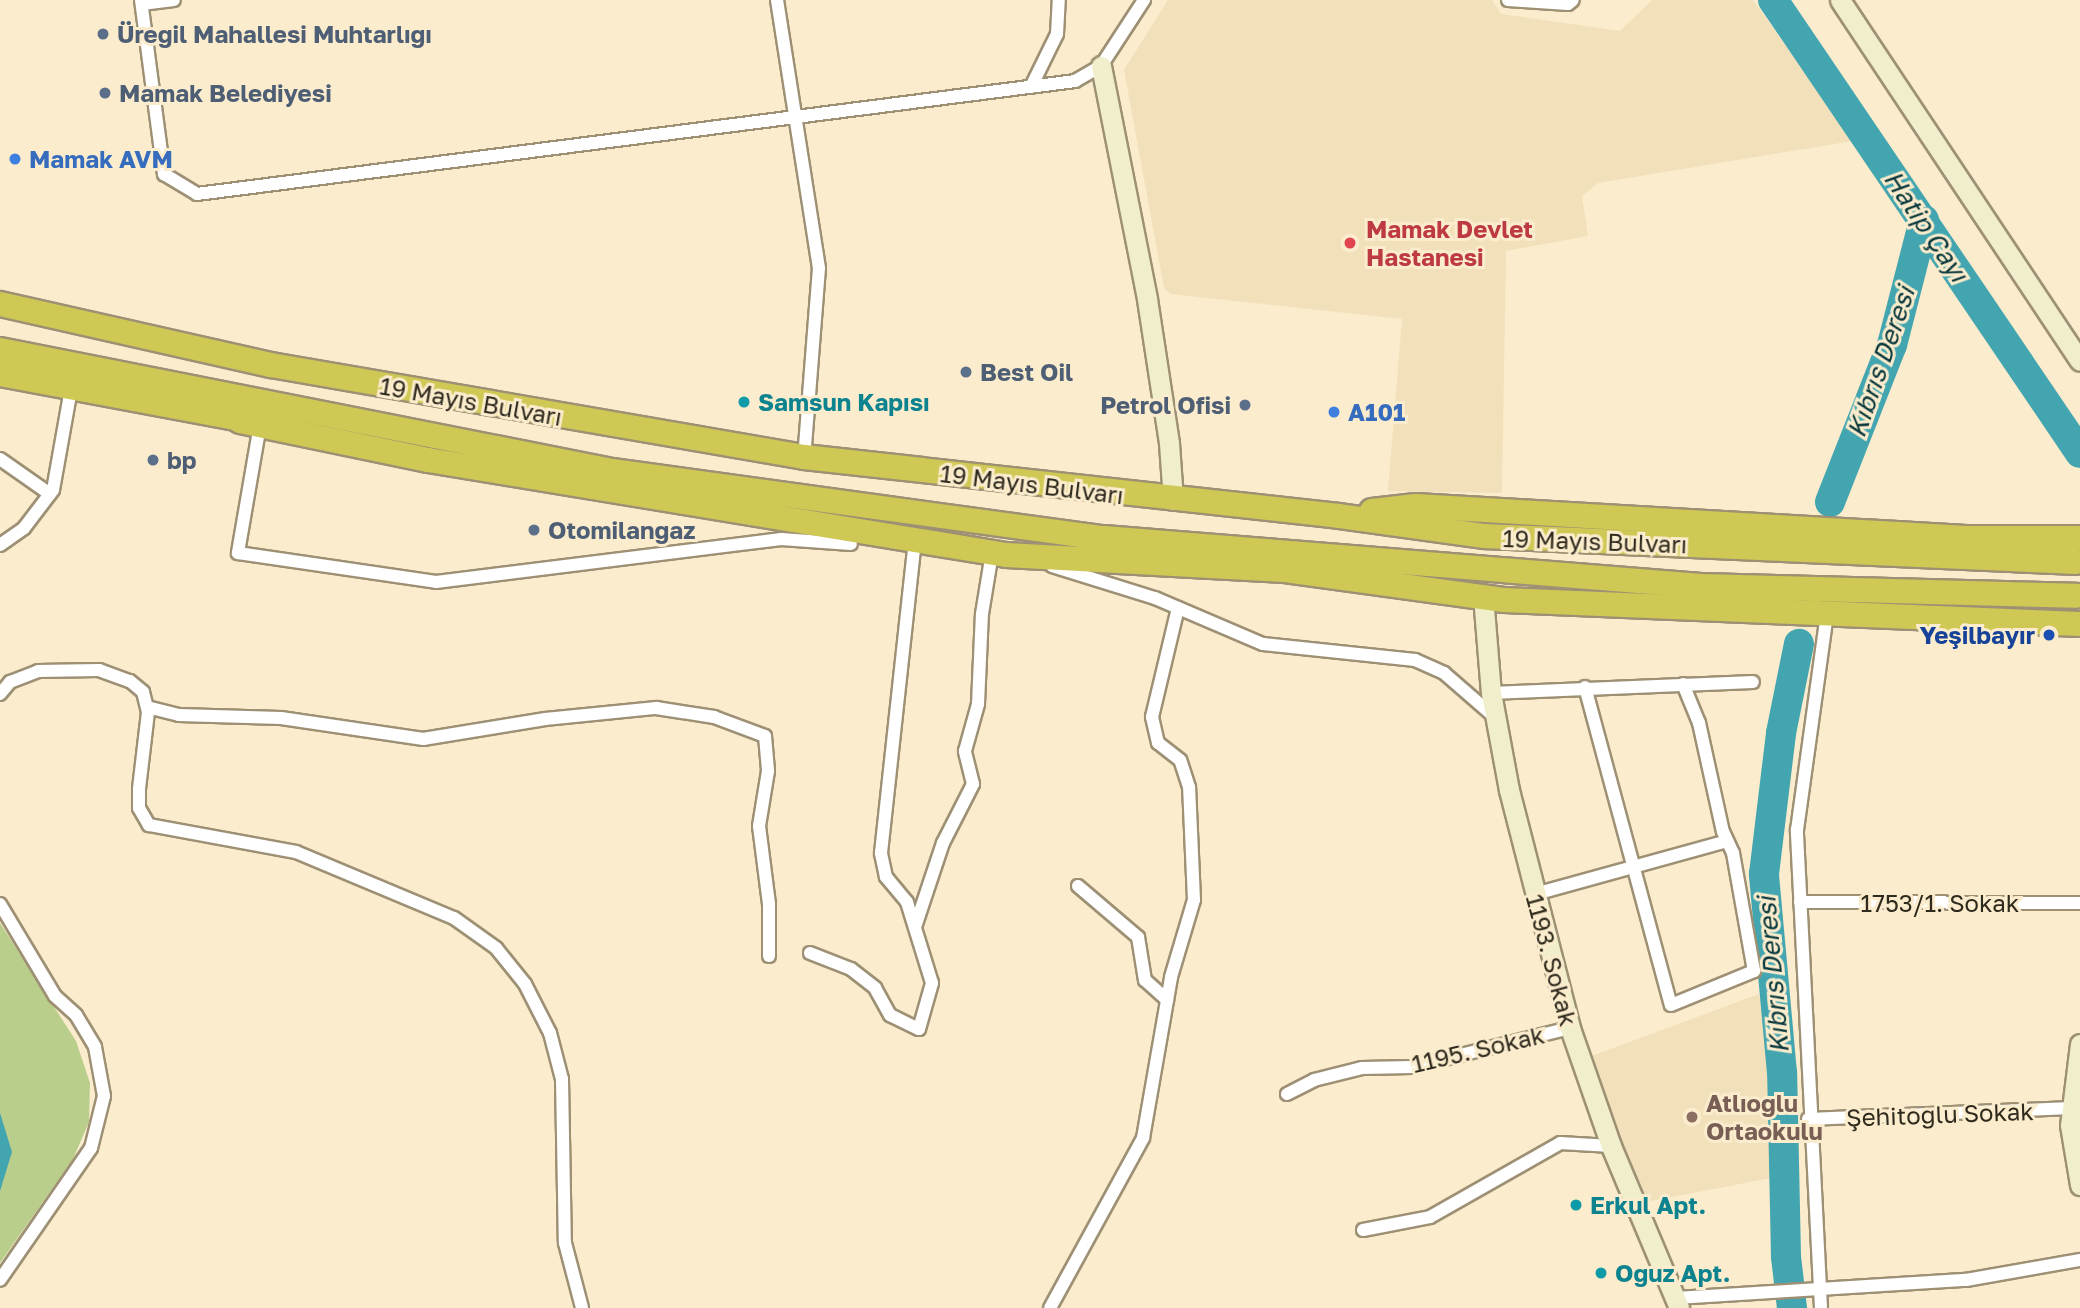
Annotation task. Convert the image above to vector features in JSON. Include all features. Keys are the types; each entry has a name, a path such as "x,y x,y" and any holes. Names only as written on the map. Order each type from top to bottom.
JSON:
{"highway":[{"name":"19 Mayıs Bulvarı","path":"0,304 271,365 804,457 1173,500 1339,516 1416,506 1966,538 2078,550"},
{"name":"19 Mayıs Bulvarı","path":"0,350 611,471 892,512 1104,538 1701,586 2076,596"},
{"path":"0,374 429,460 992,553 1285,570 1483,596 1827,615 2075,625"},
{"path":"250,423 416,433"}],"street":[{"path":"174,0 141,2 164,174 197,194 1074,81 1101,66 1144,0"},
{"path":"777,0 792,118 800,133 819,268 804,457"},
{"path":"1031,87 1057,34 1059,0"},
{"path":"1508,0 1567,4 1573,0"},
{"path":"1840,0 2080,361"},
{"path":"1853,0 1855,21"},
{"path":"1101,66 1147,299 1169,443 1173,500"},
{"path":"0,545 24,528 50,494 62,456 71,389"},
{"path":"250,423 238,553 436,582 781,539 850,544"},
{"path":"0,459 50,494"},
{"path":"810,953 850,969 875,988 890,1015 919,1029 932,983 907,902 886,877 881,853 915,541"},
{"path":"915,927 943,843 973,784 965,751 978,704 982,614 992,553"},
{"path":"1018,556 1178,608 1263,644 1383,653 1415,660 1444,673 1496,719"},
{"name":"1193. Sokak","path":"1483,596 1491,693 1496,719 1535,894 1570,1028 1611,1146 1677,1303"},
{"path":"1049,1308 1143,1138 1167,1000 1194,900 1189,787 1180,760 1158,743 1152,717 1178,608"},
{"path":"1821,1308 1808,1119 1797,830 1827,615"},
{"path":"0,694 10,682 38,671 99,670 130,681 143,692 147,707 139,808 149,825 296,852 454,918 496,948 525,984 550,1033 562,1079 565,1242 582,1308"},
{"path":"1491,693 1753,682"},
{"path":"1585,687 1671,1005 1754,971 1699,723 1683,684"},
{"path":"147,707 179,715 281,718 423,739 545,719 656,708 714,717 765,736 768,771 759,826 769,904 769,956"},
{"path":"1535,894 1634,869 1727,841"},
{"path":"1078,886 1138,937 1145,980 1167,1000"},
{"name":"1753/1. Sokak","path":"1800,902 2080,903"},
{"path":"0,904 39,973 55,996 76,1015 95,1047 104,1096 91,1149 0,1280"},
{"name":"1195. Sokak","path":"1287,1094 1314,1080 1385,1068 1412,1067 1570,1028"},
{"path":"2080,1044 2070,1125 2080,1185"},
{"name":"Şehitoğlu Sokak","path":"1808,1119 2072,1108"},
{"path":"1363,1230 1430,1217 1560,1143 1611,1146"},
{"path":"1677,1303 1770,1293 1966,1280 2080,1259"}],"shaded area":[{"name":"Mamak Devlet Hastanesi","path":"1168,0 1492,0 1501,14 1620,31 1652,0 1753,0 1853,141 1598,183 1582,196 1588,236 1506,251 1502,493 1388,491 1402,319 1171,294 1164,288 1124,70"},
{"name":"Atlıoğlu Ortaokulu","path":"1759,994 1770,1055 1771,1178 1646,1202 1589,1057"}],"green space":[{"path":"0,923 76,1041 90,1083 89,1122 73,1159 0,1263"}],"water":[{"path":"0,1113 12,1152 0,1191"}],"waterway":[{"name":"Hatip Çayı","path":"1773,0 2080,453"},
{"name":"Kıbrıs Deresi","path":"1830,502 1892,345 1924,220"},
{"name":"Kıbrıs Deresi","path":"1792,1308 1786,1257 1782,1073 1764,874 1781,733 1799,644"}],"place":[{"name":"Üreğil Mahallesi Muhtarlığı","path":"103,34"},
{"name":"Mamak Belediyesi","path":"105,93"},
{"name":"Mamak AVM","path":"15,159"},
{"name":"Mamak Devlet Hastanesi","path":"1350,243"},
{"name":"Best Oil","path":"966,372"},
{"name":"Samsun Kapısı","path":"744,402"},
{"name":"Petrol Ofisi","path":"1245,405"},
{"name":"A101","path":"1334,412"},
{"name":"bp","path":"153,460"},
{"name":"Otomilangaz","path":"534,530"},
{"name":"Yeşilbayır","path":"2049,635"},
{"name":"Atlıoğlu Ortaokulu","path":"1692,1117"},
{"name":"Erkul Apt.","path":"1576,1205"},
{"name":"Oğuz Apt.","path":"1601,1273"}]}
